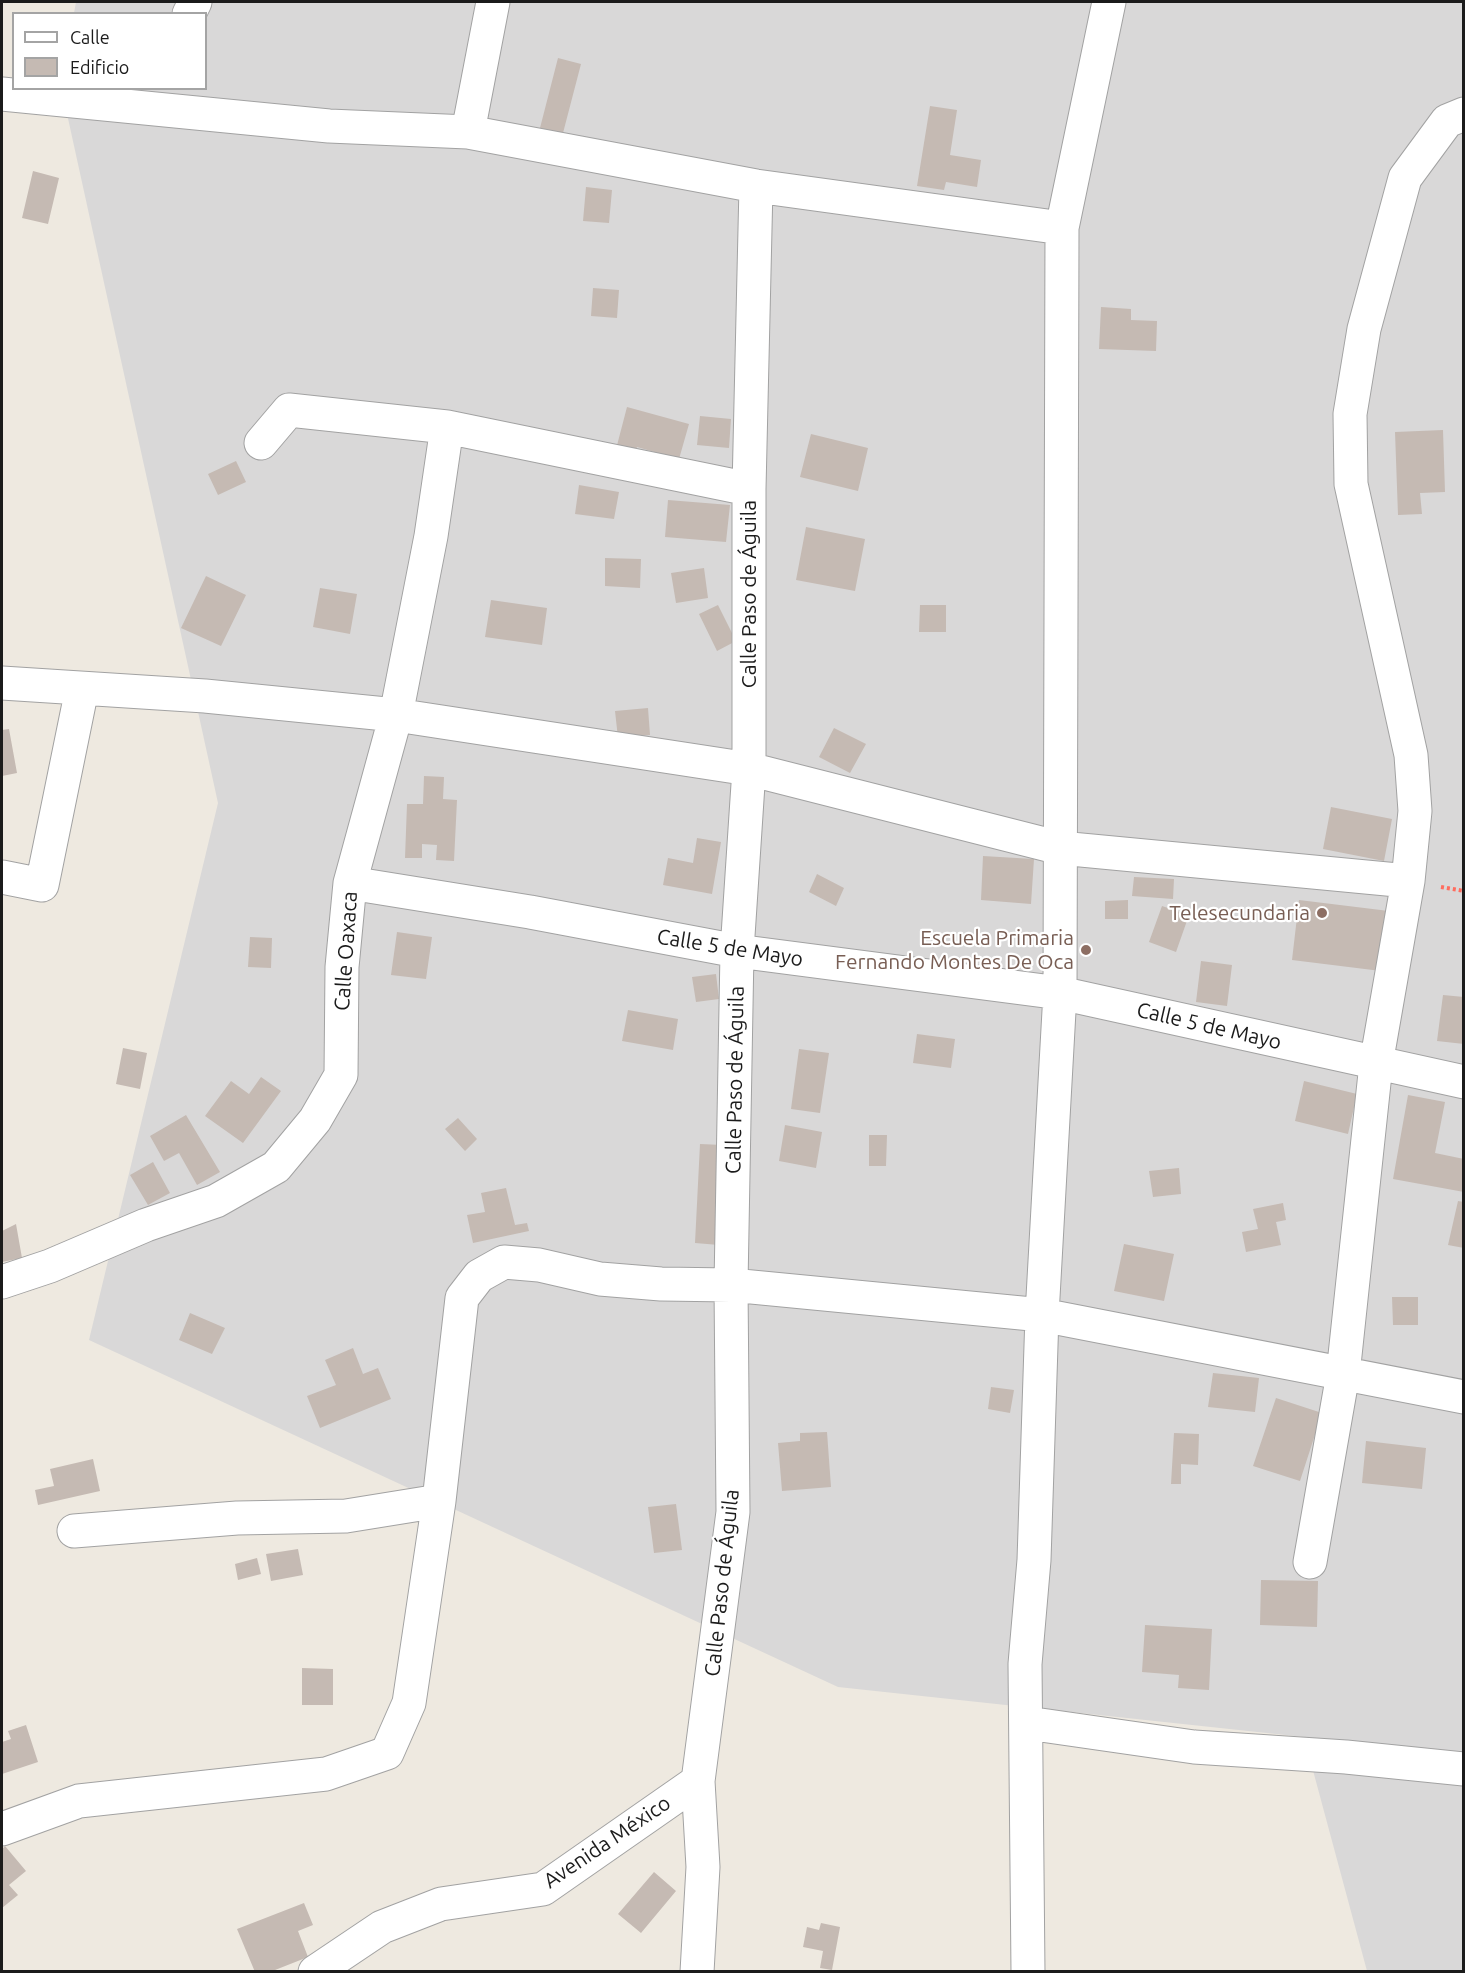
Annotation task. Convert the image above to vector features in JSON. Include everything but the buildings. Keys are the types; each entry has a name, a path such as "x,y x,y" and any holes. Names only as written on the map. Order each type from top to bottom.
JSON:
{"street":[{"path":"468,132 493,2"},
{"path":"1028,1971 1027,1723 1024,1664 1035,1538 1042,1316 1060,993 1062,228 1109,2"},
{"path":"2,94 149,99 329,126 468,132 756,186 1062,228"},
{"path":"1310,1562 1343,1374 1376,1064 1408,881 1415,812 1411,755 1351,484 1350,414 1364,329 1405,178 1447,121 1464,114"},
{"name":"Calle Paso de Águila","path":"697,1971 703,1867 698,1781 733,1512 731,1285 737,951 749,769 749,489 756,186"},
{"path":"261,443 289,410 447,427 749,489"},
{"name":"Calle Oaxaca","path":"2,1282 50,1266 146,1225 216,1201 276,1167 315,1120 341,1076 342,967 350,883 396,715 430,536 447,427"},
{"path":"2,683 205,696 396,715 749,769 1060,848 1408,881"},
{"path":"2,877 42,885 82,689"},
{"name":"Calle 5 de Mayo","path":"350,883 530,912 737,951 1060,993 1464,1082"},
{"path":"2,1829 79,1801 326,1774 387,1753 409,1703 439,1501 462,1298 479,1276 504,1262 539,1265 600,1279 661,1284 731,1285 1042,1316 1464,1397"},
{"path":"74,1531 237,1518 346,1516 439,1501"},
{"path":"1027,1723 1194,1747 1346,1757 1464,1769"},
{"name":"Avenida México","path":"315,1971 381,1927 441,1904 543,1888 698,1781"}],"shaded area":[{"path":"76,2 1463,2 1463,1971 1367,1971 1304,1737 838,1687 89,1340 218,803 62,91 207,90 207,12 74,12"}],"place":[{"name":"Telesecundaria","path":"1322,913"},
{"name":"Escuela Primaria Fernando Montes De Oca","path":"1086,950"}]}
